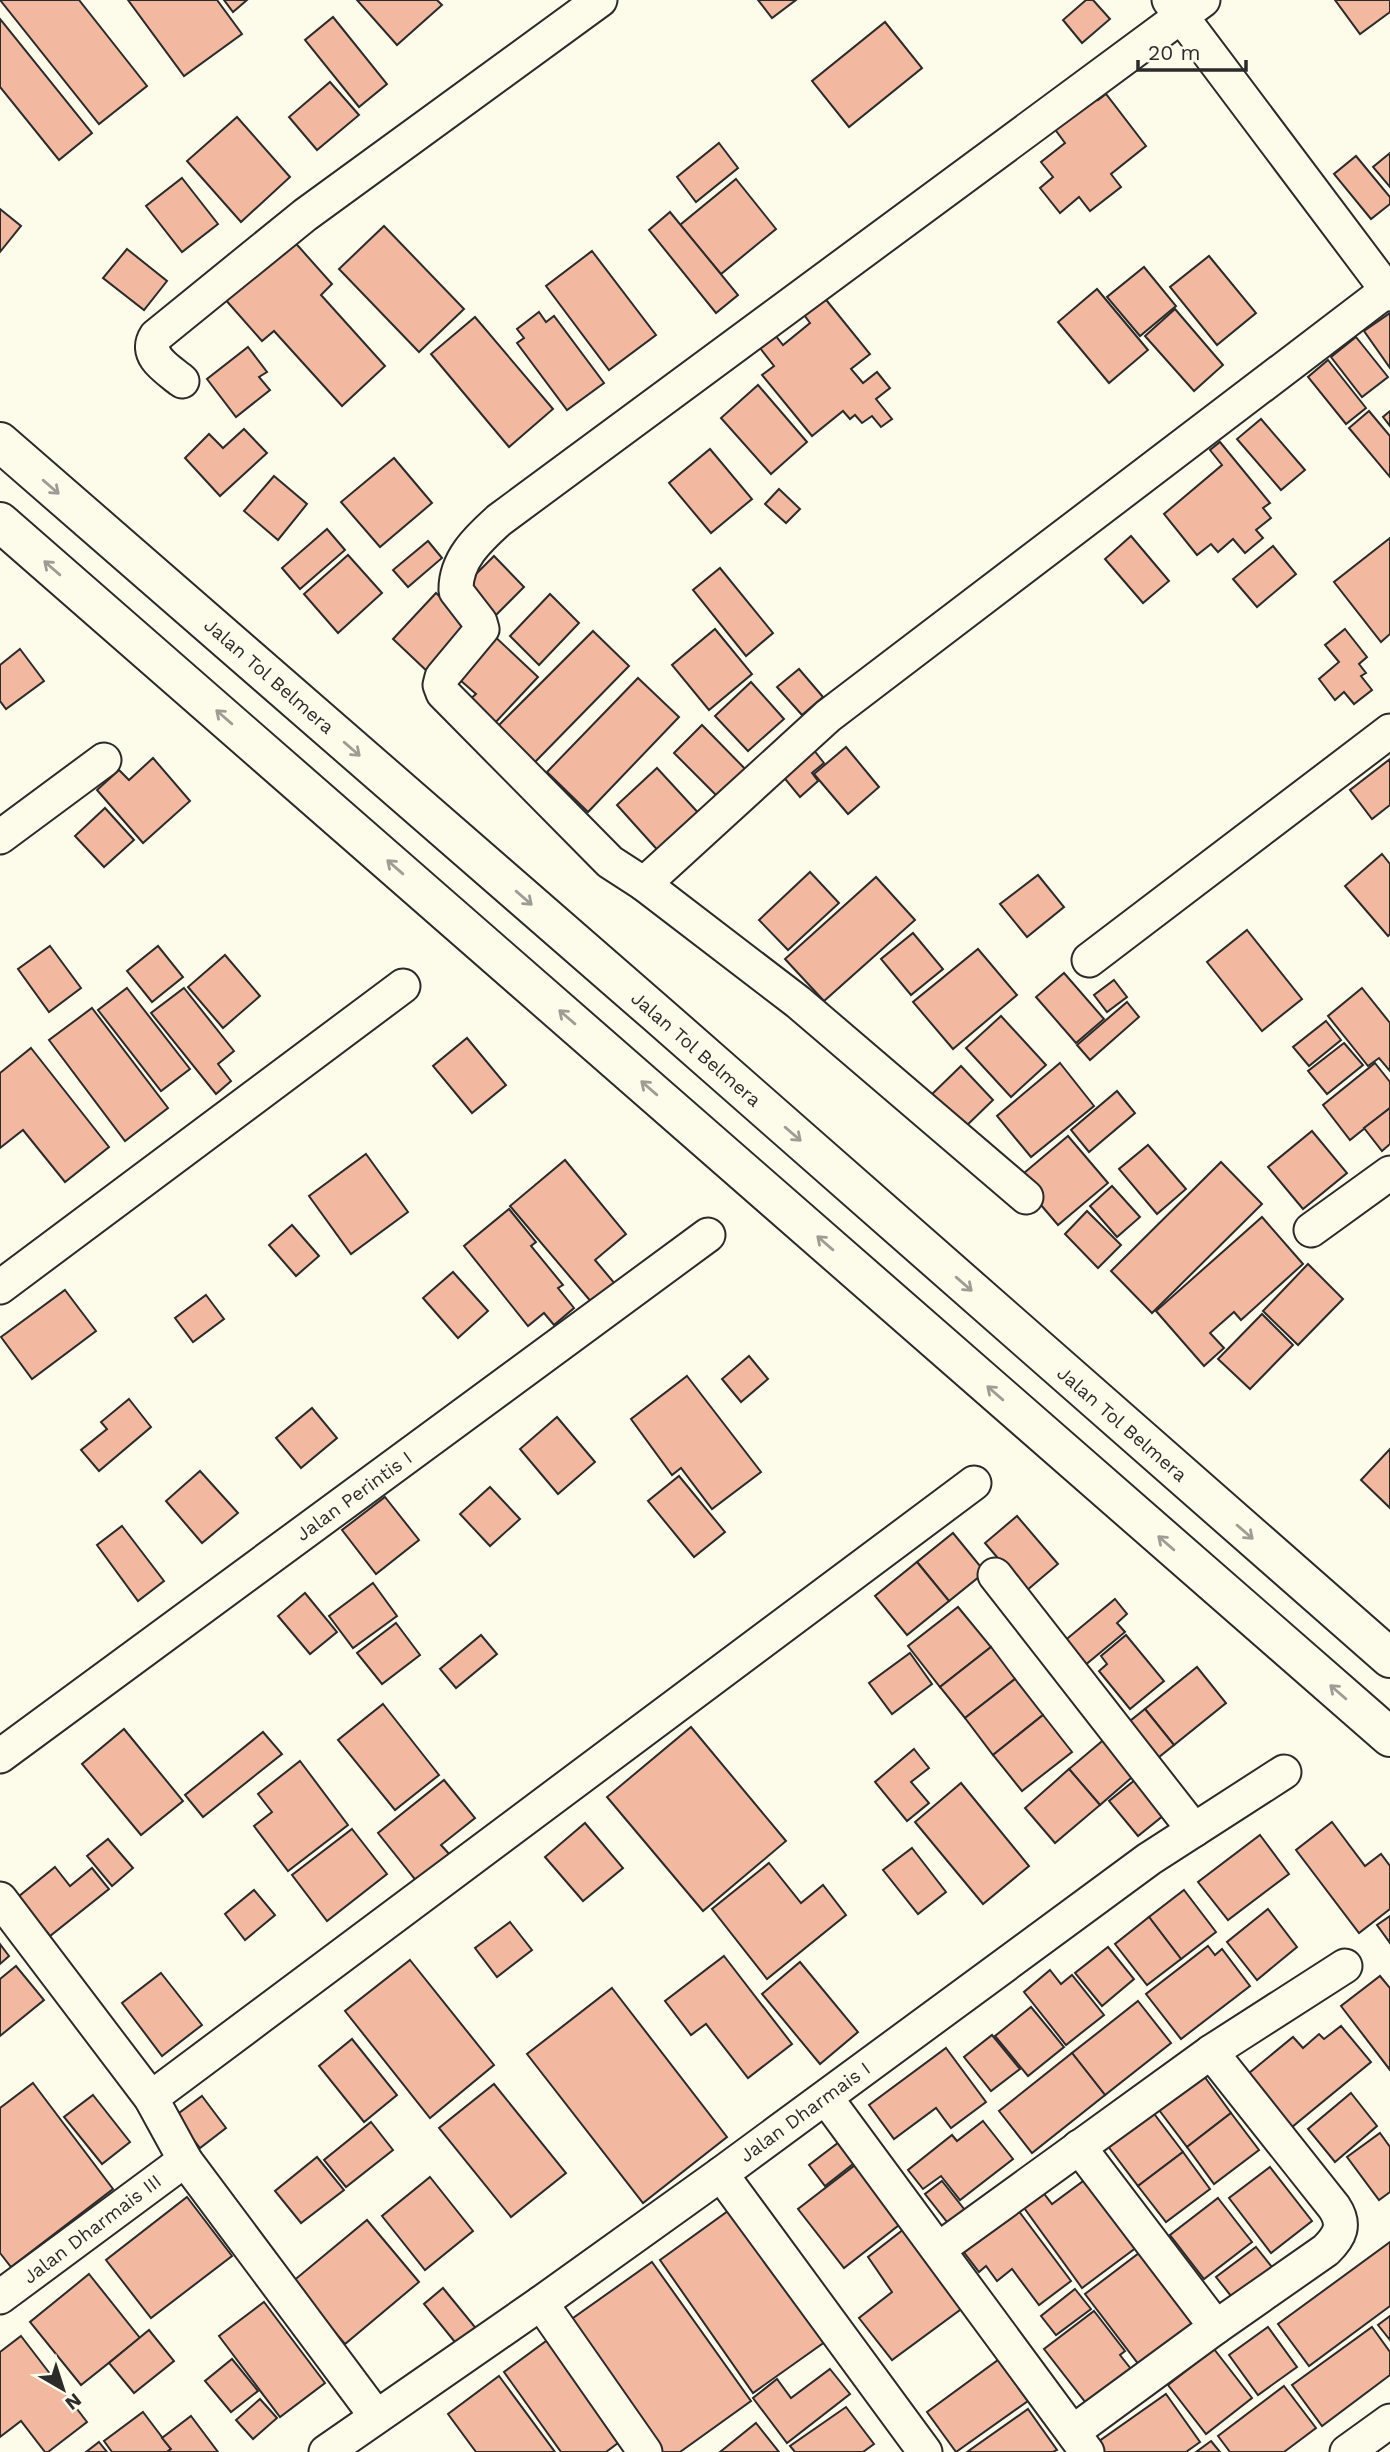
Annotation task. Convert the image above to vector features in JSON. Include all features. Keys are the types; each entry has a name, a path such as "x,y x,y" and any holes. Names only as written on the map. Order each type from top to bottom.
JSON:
{"highway":[{"name":"Jalan Tol Belmera","path":"0,442 656,1013 1390,1658"},
{"path":"0,522 1390,1737"}],"street":[{"path":"182,381 153,354 152,342 156,336 305,215 600,0"},
{"path":"644,884 828,716 1389,290 1185,5 483,535 460,566 457,591 480,622 482,629 442,677 440,685 443,693 610,862 644,884 798,1002 1026,1197"},
{"path":"1089,960 1390,731"},
{"path":"0,838 104,760"},
{"path":"0,1287 403,986"},
{"path":"1311,1230 1390,1173"},
{"name":"Jalan Perintis I","path":"0,1756 708,1235"},
{"path":"151,2098 974,1483"},
{"path":"995,1575 1194,1830"},
{"name":"Jalan Dharmais I","path":"326,2452 721,2174 1149,1859 1284,1772"},
{"path":"5,1914 151,2098 185,2160 376,2416"},
{"path":"939,2249 1211,2052 1345,1966"},
{"path":"826,2098 1080,2442 1216,2327 1326,2250 1336,2240 1341,2227 1334,2207 1211,2052"},
{"path":"1079,2147 1216,2327"},
{"name":"Jalan Dharmais III","path":"0,2297 185,2160"},
{"path":"721,2174 925,2452"},
{"path":"541,2303 645,2452"},
{"path":"1347,2452 1390,2421"}],"building":[{"path":"0,0 79,0 147,86 99,124"},
{"path":"128,0 217,0 242,34 184,76"},
{"path":"224,0 247,0 233,12"},
{"path":"357,0 437,0 442,5 397,45"},
{"path":"758,0 796,0 772,18"},
{"path":"1086,0 1093,0 1110,19 1082,43 1063,20"},
{"path":"1335,0 1390,0 1390,12 1360,34"},
{"path":"333,17 387,84 359,107 305,40"},
{"path":"0,19 92,133 59,160 0,87"},
{"path":"885,22 922,68 849,127 812,81"},
{"path":"330,82 359,115 317,150 289,117"},
{"path":"1092,92 1098,100 1106,94 1146,146 1111,174 1121,187 1090,211 1079,197 1060,213 1040,188 1053,177 1041,162 1065,143 1051,124"},
{"path":"237,117 290,177 241,222 187,161"},
{"path":"719,143 738,168 696,202 677,177"},
{"path":"1390,153 1390,187 1373,167"},
{"path":"1356,156 1390,197 1390,204 1371,219 1334,174"},
{"path":"182,178 218,224 182,252 146,206"},
{"path":"736,179 776,229 721,274 680,225"},
{"path":"0,209 21,226 0,252"},
{"path":"670,212 738,295 716,313 649,230"},
{"path":"384,226 464,309 419,352 339,269"},
{"path":"291,238 332,284 321,295 385,366 342,406 274,331 262,341 224,298"},
{"path":"127,249 167,281 144,310 103,278"},
{"path":"592,251 656,335 609,370 546,286"},
{"path":"1209,256 1256,313 1217,345 1170,287"},
{"path":"1144,267 1176,306 1140,336 1107,297"},
{"path":"1097,289 1148,350 1109,383 1058,322"},
{"path":"823,296 870,354 851,369 863,383 877,372 890,388 876,399 892,419 881,427 872,416 862,423 855,415 850,419 843,411 812,436 762,375 774,366 760,348 775,335 783,345 810,323 802,312"},
{"path":"1175,309 1223,365 1194,391 1145,336"},
{"path":"539,312 546,322 554,316 604,383 567,410 517,343 524,338 517,329"},
{"path":"1390,313 1390,368 1364,331"},
{"path":"475,317 553,409 509,447 431,354"},
{"path":"1356,337 1388,377 1362,397 1331,357"},
{"path":"248,347 267,372 259,377 270,390 236,417 207,379"},
{"path":"1328,360 1366,408 1346,424 1308,377"},
{"path":"758,385 807,442 771,474 721,418"},
{"path":"1369,411 1390,436 1390,477 1349,428"},
{"path":"1390,411 1390,426 1383,417"},
{"path":"1261,419 1305,470 1281,490 1237,439"},
{"path":"244,429 267,453 220,496 185,458 209,434 223,448"},
{"path":"1220,442 1270,503 1263,508 1271,518 1256,530 1263,538 1245,553 1233,539 1218,552 1211,544 1197,555 1164,514 1222,465 1210,450"},
{"path":"710,449 752,499 711,533 669,483"},
{"path":"394,458 432,503 380,547 341,502"},
{"path":"274,476 307,504 278,540 244,511"},
{"path":"779,489 800,509 786,523 765,504"},
{"path":"327,529 345,550 300,589 282,568"},
{"path":"1131,536 1169,581 1143,603 1105,559"},
{"path":"1390,538 1390,634 1381,642 1334,582"},
{"path":"428,541 442,558 408,587 393,570"},
{"path":"1273,546 1296,574 1257,607 1233,579"},
{"path":"348,555 382,593 338,633 304,594"},
{"path":"494,556 524,587 494,617 464,586"},
{"path":"720,568 773,633 746,656 693,590"},
{"path":"436,593 473,627 430,674 393,639"},
{"path":"550,594 579,623 539,665 510,636"},
{"path":"715,629 752,674 709,710 672,665"},
{"path":"1345,629 1367,657 1359,664 1366,673 1361,676 1372,690 1354,704 1344,692 1335,700 1319,679 1339,662 1325,645"},
{"path":"593,631 629,666 535,762 498,726"},
{"path":"490,632 538,677 494,724 469,700 476,694 452,673"},
{"path":"20,649 44,681 6,709 0,701 0,665"},
{"path":"799,669 823,697 802,715 777,687"},
{"path":"638,678 679,717 588,812 547,772"},
{"path":"751,682 784,719 748,751 715,716"},
{"path":"702,725 756,780 728,807 674,753"},
{"path":"846,747 879,787 848,814 814,774"},
{"path":"813,749 824,763 812,773 818,781 800,797 781,774"},
{"path":"153,758 190,801 143,843 97,790 119,770 129,780"},
{"path":"1390,759 1390,805 1372,819 1350,790"},
{"path":"657,768 703,818 662,855 617,805"},
{"path":"105,808 134,840 104,867 75,836"},
{"path":"1382,854 1390,864 1388,936 1345,886"},
{"path":"810,872 839,903 788,950 759,920"},
{"path":"1038,875 1064,907 1027,937 1000,904"},
{"path":"876,877 915,920 824,1001 785,959"},
{"path":"1247,930 1302,999 1262,1031 1207,962"},
{"path":"913,933 943,969 911,995 881,959"},
{"path":"50,946 81,988 49,1012 18,969"},
{"path":"158,946 183,977 152,1002 127,971"},
{"path":"978,949 1017,995 953,1049 913,1002"},
{"path":"225,955 260,996 223,1028 188,987"},
{"path":"1064,973 1104,1019 1076,1043 1036,997"},
{"path":"1114,980 1127,997 1107,1012 1094,995"},
{"path":"127,988 190,1069 161,1091 98,1010"},
{"path":"184,988 234,1051 218,1064 231,1081 216,1094 151,1013"},
{"path":"1362,988 1390,1023 1390,1071 1379,1058 1368,1066 1328,1016"},
{"path":"1127,1002 1139,1017 1090,1060 1077,1045"},
{"path":"92,1008 168,1108 125,1141 49,1040"},
{"path":"1001,1016 1046,1065 1011,1097 966,1048"},
{"path":"1326,1021 1341,1040 1309,1066 1293,1047"},
{"path":"467,1038 506,1085 472,1113 433,1066"},
{"path":"1344,1043 1363,1065 1327,1094 1308,1071"},
{"path":"31,1048 109,1147 65,1182 23,1130 0,1148 0,1073"},
{"path":"1060,1063 1094,1106 1031,1157 997,1116"},
{"path":"1375,1063 1390,1082 1390,1108 1350,1140 1323,1105"},
{"path":"961,1066 993,1100 961,1131 929,1097"},
{"path":"1117,1091 1135,1113 1089,1152 1071,1130"},
{"path":"1390,1108 1390,1144 1382,1151 1364,1128"},
{"path":"1312,1131 1347,1173 1303,1209 1268,1167"},
{"path":"1068,1136 1108,1183 1058,1225 1018,1178"},
{"path":"1148,1145 1186,1189 1157,1214 1119,1169"},
{"path":"366,1154 408,1212 351,1254 309,1196"},
{"path":"565,1160 626,1234 595,1260 616,1285 593,1304 510,1206"},
{"path":"1221,1162 1262,1204 1152,1313 1111,1271"},
{"path":"1112,1186 1140,1217 1117,1237 1090,1206"},
{"path":"509,1209 536,1242 531,1246 563,1285 558,1288 574,1308 554,1325 544,1313 528,1326 464,1246"},
{"path":"1087,1211 1121,1245 1098,1268 1065,1234"},
{"path":"1262,1217 1303,1264 1241,1320 1234,1312 1210,1333 1224,1348 1204,1366 1156,1311"},
{"path":"292,1225 319,1256 296,1276 269,1245"},
{"path":"1308,1264 1343,1299 1298,1345 1263,1311"},
{"path":"453,1272 488,1311 458,1338 423,1298"},
{"path":"65,1290 96,1331 32,1379 1,1337"},
{"path":"206,1295 224,1319 193,1342 175,1318"},
{"path":"1262,1314 1293,1345 1250,1389 1218,1359"},
{"path":"749,1356 768,1379 741,1402 722,1379"},
{"path":"687,1376 761,1472 712,1509 681,1468 672,1475 631,1419"},
{"path":"129,1399 151,1427 99,1471 81,1450 107,1429 101,1422"},
{"path":"312,1408 337,1438 301,1468 276,1438"},
{"path":"557,1417 595,1462 558,1494 520,1449"},
{"path":"1390,1449 1390,1508 1361,1480"},
{"path":"200,1471 238,1513 202,1543 166,1501"},
{"path":"679,1476 725,1532 694,1557 648,1501"},
{"path":"490,1487 520,1519 490,1546 460,1514"},
{"path":"385,1497 419,1540 376,1574 342,1530"},
{"path":"1017,1516 1058,1564 1026,1591 985,1543"},
{"path":"122,1526 164,1581 138,1601 97,1545"},
{"path":"953,1533 985,1572 949,1601 917,1562"},
{"path":"917,1562 949,1601 907,1635 875,1596"},
{"path":"373,1583 397,1616 353,1648 329,1616"},
{"path":"305,1593 337,1632 310,1654 278,1616"},
{"path":"1115,1599 1127,1614 1117,1623 1125,1632 1078,1671 1057,1647"},
{"path":"958,1607 991,1647 940,1687 908,1646"},
{"path":"396,1623 420,1655 382,1684 357,1653"},
{"path":"481,1635 497,1654 456,1688 440,1669"},
{"path":"1126,1635 1164,1681 1130,1709 1099,1671 1107,1664 1101,1656"},
{"path":"991,1647 1015,1679 965,1718 940,1687"},
{"path":"910,1653 932,1684 892,1714 869,1683"},
{"path":"1197,1667 1226,1703 1174,1745 1145,1709"},
{"path":"1015,1679 1043,1715 993,1755 965,1718"},
{"path":"383,1704 439,1775 395,1810 338,1740"},
{"path":"1145,1709 1174,1745 1149,1765 1120,1729"},
{"path":"1043,1715 1072,1752 1022,1791 993,1755"},
{"path":"691,1727 786,1841 703,1911 607,1797"},
{"path":"124,1729 183,1801 141,1835 82,1764"},
{"path":"263,1732 282,1754 203,1817 185,1795"},
{"path":"1107,1737 1138,1772 1100,1805 1069,1769"},
{"path":"914,1749 929,1768 911,1782 929,1803 907,1821 875,1782"},
{"path":"300,1761 348,1825 288,1871 254,1826 272,1812 258,1794"},
{"path":"1069,1769 1100,1805 1055,1843 1025,1808"},
{"path":"444,1780 475,1818 441,1845 451,1856 418,1883 378,1833"},
{"path":"1135,1780 1164,1815 1138,1836 1109,1801"},
{"path":"961,1783 1029,1866 983,1904 915,1822"},
{"path":"1332,1822 1365,1866 1381,1854 1390,1866 1390,1909 1359,1933 1296,1850"},
{"path":"585,1823 623,1868 583,1901 545,1857"},
{"path":"352,1829 387,1874 327,1921 292,1875"},
{"path":"1260,1835 1289,1874 1228,1920 1198,1882"},
{"path":"108,1839 133,1868 112,1886 87,1856"},
{"path":"912,1848 946,1892 918,1914 883,1870"},
{"path":"769,1863 801,1903 823,1885 846,1915 767,1979 712,1909"},
{"path":"55,1867 70,1886 92,1868 109,1889 50,1936 18,1897"},
{"path":"254,1890 275,1915 245,1940 225,1914"},
{"path":"1184,1890 1216,1932 1181,1959 1149,1917"},
{"path":"1268,1909 1297,1947 1257,1980 1227,1942"},
{"path":"1390,1916 1390,1943 1377,1925"},
{"path":"1149,1917 1181,1959 1147,1985 1115,1944"},
{"path":"510,1922 532,1950 497,1977 475,1948"},
{"path":"0,1944 9,1956 0,1964"},
{"path":"1208,1946 1215,1955 1222,1949 1250,1986 1181,2039 1146,1994"},
{"path":"1108,1947 1134,1979 1102,2006 1075,1973"},
{"path":"724,1956 792,2044 748,2078 706,2024 691,2035 665,2001"},
{"path":"410,1960 494,2065 430,2118 345,2011"},
{"path":"800,1962 858,2032 820,2064 762,1994"},
{"path":"16,1966 44,2000 0,2036 0,1979"},
{"path":"1050,1970 1061,1984 1072,1975 1104,2015 1066,2045 1024,1992"},
{"path":"161,1973 202,2025 162,2056 122,2003"},
{"path":"1380,1976 1390,1988 1390,2070 1341,2006"},
{"path":"612,1988 727,2137 643,2203 527,2054"},
{"path":"1138,2001 1171,2043 1105,2095 1072,2053"},
{"path":"1031,2007 1064,2047 1028,2076 995,2036"},
{"path":"1341,2026 1371,2062 1292,2127 1248,2074 1293,2037 1303,2048 1319,2034 1324,2039"},
{"path":"992,2035 1020,2069 991,2091 964,2057"},
{"path":"352,2039 397,2095 364,2122 319,2066"},
{"path":"946,2048 986,2102 951,2128 936,2108 894,2139 869,2105"},
{"path":"1072,2053 1105,2095 1032,2153 999,2111"},
{"path":"1204,2076 1231,2113 1187,2147 1159,2110"},
{"path":"33,2083 113,2189 11,2267 0,2253 0,2108"},
{"path":"494,2084 566,2173 511,2217 439,2128"},
{"path":"1351,2093 1377,2126 1335,2162 1308,2129"},
{"path":"93,2095 130,2142 102,2164 64,2117"},
{"path":"202,2096 226,2128 200,2148 175,2116"},
{"path":"1152,2111 1183,2152 1138,2186 1107,2145"},
{"path":"1231,2113 1259,2150 1214,2184 1187,2147"},
{"path":"983,2121 1013,2159 960,2200 941,2176 923,2189 908,2170 952,2135 957,2141"},
{"path":"371,2122 393,2150 346,2187 324,2160"},
{"path":"1380,2133 1390,2147 1390,2192 1379,2200 1347,2157"},
{"path":"847,2136 862,2157 825,2186 809,2165"},
{"path":"1183,2152 1210,2189 1166,2222 1138,2186"},
{"path":"317,2157 344,2190 301,2223 275,2191"},
{"path":"863,2159 908,2218 844,2268 798,2209"},
{"path":"1270,2167 1312,2221 1271,2253 1229,2198"},
{"path":"430,2177 473,2231 425,2270 382,2216"},
{"path":"1086,2179 1137,2247 1082,2288 1022,2205 1042,2191 1052,2204"},
{"path":"942,2181 968,2214 951,2227 925,2194"},
{"path":"187,2197 232,2256 151,2318 106,2260"},
{"path":"1218,2198 1252,2242 1204,2279 1170,2235"},
{"path":"735,2206 829,2339 753,2393 660,2260"},
{"path":"1018,2210 1071,2281 1039,2305 1012,2269 997,2281 986,2266 979,2272 963,2251"},
{"path":"367,2220 419,2282 345,2344 292,2282"},
{"path":"904,2229 964,2307 892,2360 859,2318 892,2292 868,2257"},
{"path":"1390,2242 1390,2306 1309,2366 1278,2324"},
{"path":"1256,2247 1275,2271 1235,2301 1216,2277"},
{"path":"1143,2250 1201,2327 1143,2370 1085,2294"},
{"path":"652,2262 751,2401 680,2452 657,2452 566,2323"},
{"path":"89,2274 140,2338 81,2385 30,2322"},
{"path":"443,2288 479,2332 459,2347 424,2304"},
{"path":"1075,2289 1091,2309 1056,2335 1041,2316"},
{"path":"264,2302 325,2383 280,2417 219,2336"},
{"path":"1094,2311 1125,2351 1120,2355 1131,2369 1086,2403 1044,2349"},
{"path":"1390,2316 1390,2340 1378,2325"},
{"path":"1268,2327 1297,2367 1258,2395 1229,2355"},
{"path":"1372,2327 1390,2352 1390,2375 1322,2426 1292,2385"},
{"path":"149,2330 174,2361 134,2393 109,2363"},
{"path":"21,2336 87,2422 48,2452 45,2452 21,2421 0,2437 0,2352"},
{"path":"553,2336 626,2437 606,2452 561,2452 504,2372"},
{"path":"1214,2349 1252,2398 1206,2434 1168,2385"},
{"path":"232,2359 258,2391 231,2412 205,2381"},
{"path":"998,2360 1028,2401 956,2452 927,2412"},
{"path":"830,2369 850,2394 787,2443 753,2398 777,2379 791,2398"},
{"path":"499,2376 555,2452 476,2452 448,2414"},
{"path":"1284,2386 1316,2428 1284,2452 1230,2452 1218,2436"},
{"path":"1166,2394 1200,2442 1186,2452 1101,2452 1095,2444"},
{"path":"260,2399 277,2418 253,2439 236,2420"},
{"path":"846,2407 874,2444 863,2452 795,2452 790,2446"},
{"path":"1028,2409 1057,2450 967,2452"},
{"path":"143,2412 171,2449 167,2452 112,2452 104,2441"},
{"path":"191,2416 218,2452 167,2452 171,2449 162,2438"},
{"path":"756,2423 779,2452 720,2452"},
{"path":"1211,2441 1220,2452 1196,2452"},
{"path":"99,2442 107,2452 86,2452"}]}
